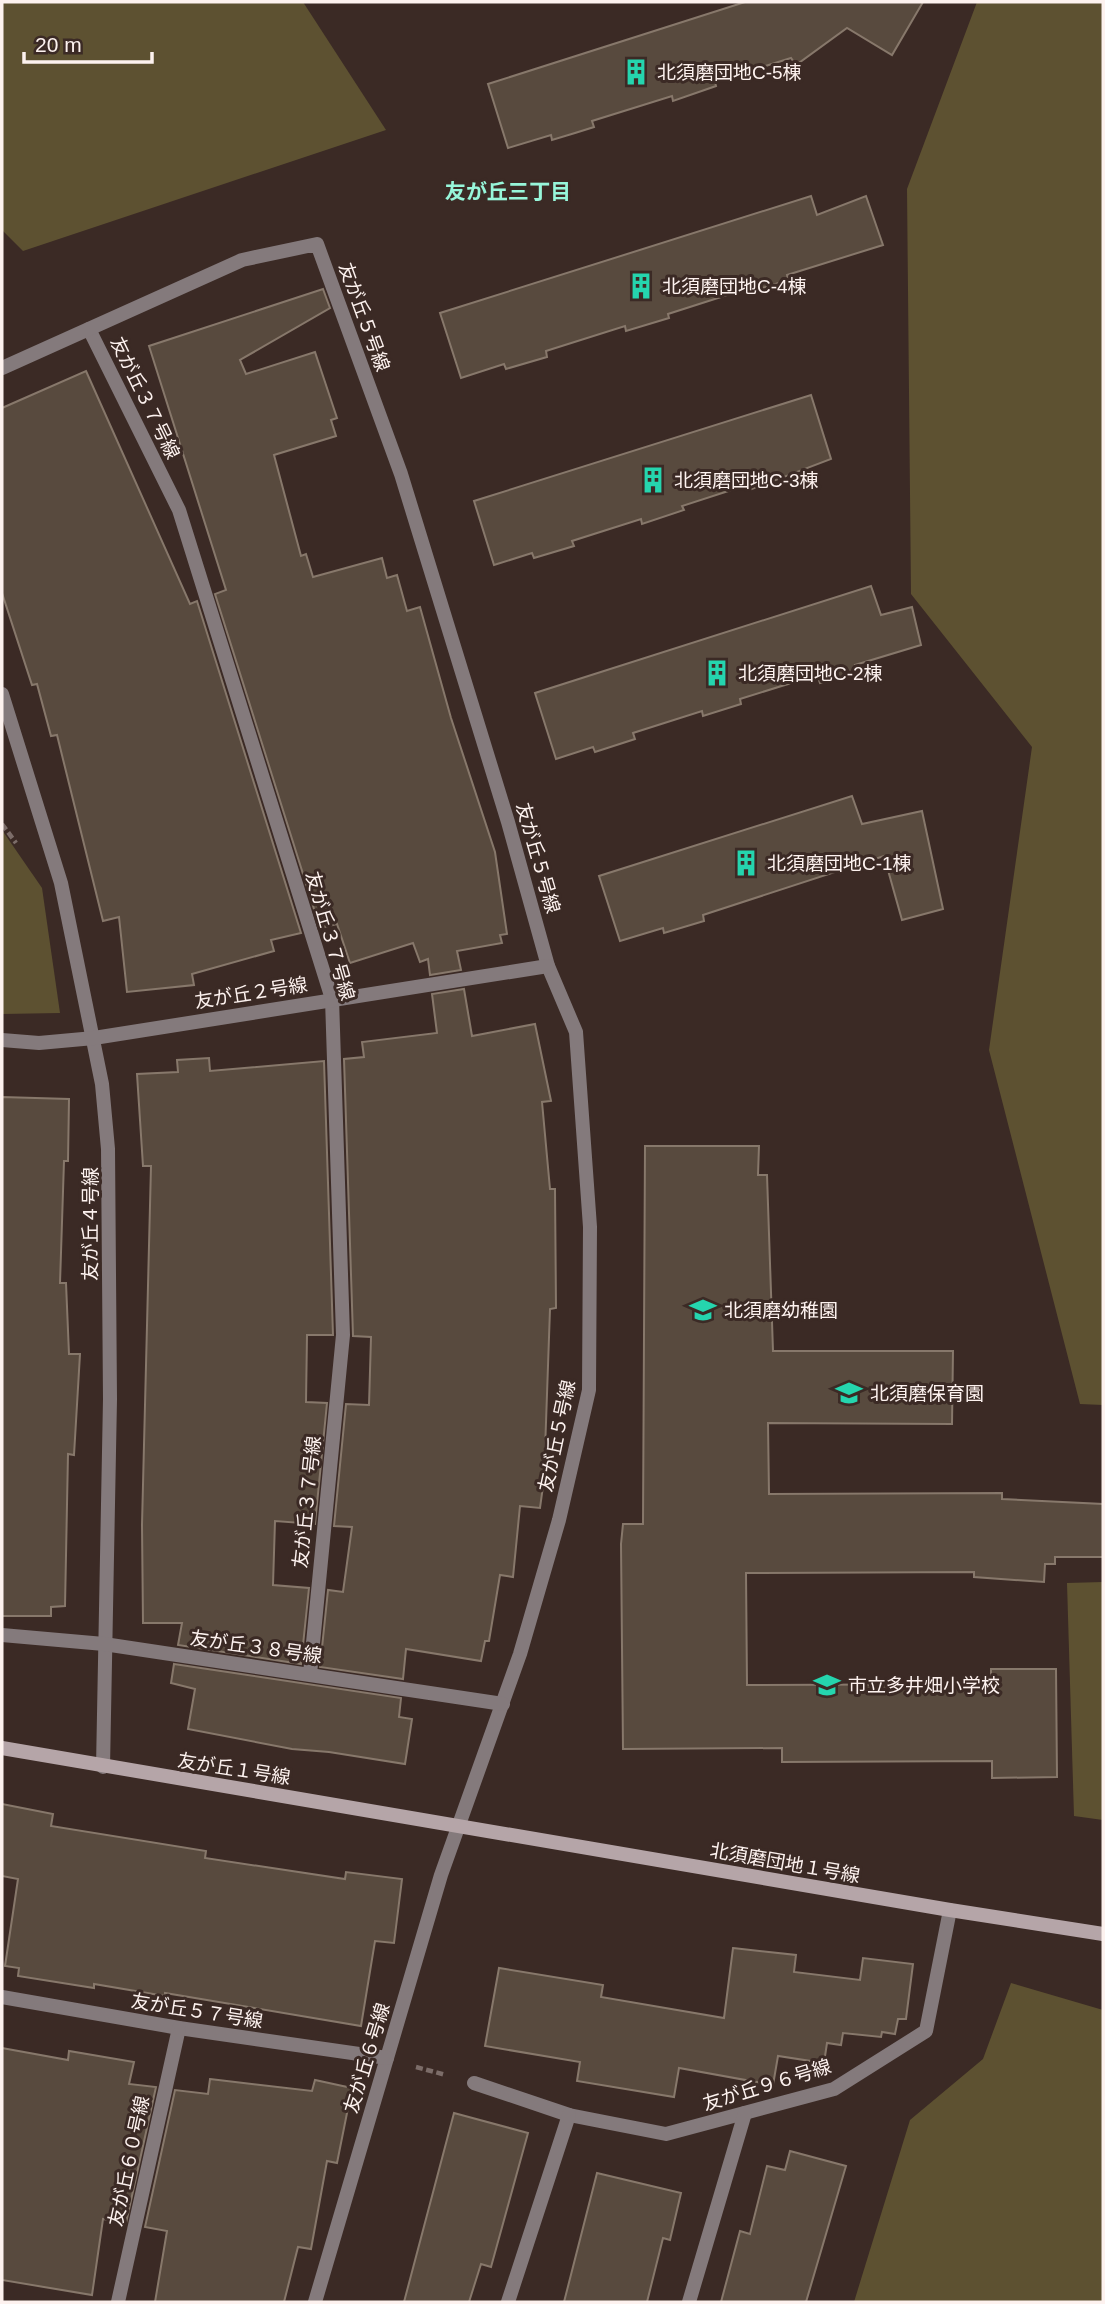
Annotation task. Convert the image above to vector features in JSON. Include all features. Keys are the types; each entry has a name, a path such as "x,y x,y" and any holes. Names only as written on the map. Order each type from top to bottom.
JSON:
{"street":[{"name":"友が丘５号線","path":"2,368 242,260 317,244 401,474 508,822 548,966 576,1032 590,1227 589,1390 559,1520 503,1704 460,1826"},
{"name":"友が丘３７号線","path":"89,329 179,510 332,999 343,1335 310,1674"},
{"name":"友が丘４号線","path":"2,694 61,883 103,1084 108,1149 110,1399 103,1767"},
{"name":"友が丘２号線","path":"2,1040 39,1043 93,1038 548,966"},
{"name":"友が丘３８号線","path":"2,1635 104,1644 503,1704"},
{"name":"友が丘１号線","path":"2,1748 460,1826"},
{"name":"北須磨団地１号線","path":"460,1826 1103,1934"},
{"name":"友が丘６号線","path":"315,2302 442,1875 460,1826"},
{"name":"友が丘９６号線","path":"474,2082 569,2115 666,2134 834,2089 926,2031 950,1910"},
{"name":"友が丘５７号線","path":"2,1997 178,2028 387,2058"},
{"name":"友が丘６０号線","path":"118,2302 178,2028"},
{"path":"689,2302 745,2113"},
{"path":"508,2302 569,2115"}],"shaded area":[{"path":"2,2 303,2 386,130 23,251 2,230"},
{"path":"977,2 1103,2 1103,1405 1080,1404 989,1050 1032,747 911,594 907,189"},
{"path":"2,830 42,888 60,1013 2,1014"},
{"path":"1103,1582 1103,1820 1074,1816 1067,1583"},
{"path":"1011,1983 1103,2010 1103,2302 854,2302 910,2120 983,2059"}],"building":[{"name":"北須磨団地C-5棟","path":"745,2 923,2 892,55 847,28 796,65 791,58 715,82 716,86 673,101 672,96 592,121 594,127 552,140 551,135 508,148 488,84"},
{"name":"北須磨団地C-4棟","path":"811,196 817,215 866,196 883,245 787,275 788,280 747,292 746,289 668,314 669,318 626,331 625,326 546,351 547,357 506,369 504,364 461,378 440,313"},
{"path":"323,289 330,308 240,360 246,374 315,352 337,418 331,420 336,436 274,455 301,556 306,554 313,577 382,558 387,578 397,575 407,611 420,607 451,718 495,852 507,934 500,935 502,943 457,951 461,970 430,975 428,959 420,962 413,943 350,963 337,924 320,928 215,594 226,590 149,346"},
{"path":"86,371 190,604 197,601 301,933 271,940 274,951 192,974 194,985 127,992 119,917 103,921 57,735 51,736 37,684 32,685 2,593 2,408"},
{"name":"北須磨団地C-3棟","path":"811,395 831,459 752,489 750,484 682,506 684,510 642,524 641,519 572,541 574,546 534,558 532,553 494,565 474,501"},
{"name":"北須磨団地C-2棟","path":"871,586 881,615 912,607 921,645 855,665 857,672 820,683 817,675 740,699 741,704 703,716 702,711 633,733 635,739 595,752 593,747 556,759 535,693"},
{"name":"北須磨団地C-1棟","path":"852,796 862,824 922,811 943,909 902,920 884,856 703,915 704,921 664,933 663,928 620,941 599,876"},
{"path":"464,989 472,1036 535,1024 551,1101 542,1102 550,1189 555,1189 556,1308 550,1309 544,1479 540,1508 520,1506 513,1577 500,1575 489,1641 485,1641 481,1661 406,1649 403,1679 320,1667 328,1590 343,1592 352,1527 334,1526 346,1404 369,1405 371,1337 353,1336 344,1059 364,1057 362,1042 437,1033 432,994"},
{"path":"209,1058 210,1071 324,1061 333,1335 307,1335 306,1402 327,1403 315,1524 275,1521 273,1585 309,1588 301,1664 178,1645 182,1623 143,1623 142,1525 151,1166 143,1166 137,1074 178,1072 177,1060"},
{"path":"2,1097 69,1099 60,1283 66,1283 69,1354 80,1354 74,1455 68,1454 65,1606 51,1607 51,1616 2,1616"},
{"path":"645,1146 759,1146 758,1175 767,1175 773,1351 953,1351 952,1424 768,1423 769,1494 1002,1493 1002,1499 1103,1504 1103,1557 1055,1557 1055,1564 1045,1564 1044,1582 974,1577 974,1572 746,1573 747,1685 991,1684 991,1669 1056,1669 1057,1777 992,1778 992,1761 782,1762 782,1748 623,1749 621,1544 623,1524 643,1524"},
{"path":"174,1664 401,1698 399,1717 412,1719 405,1764 292,1749 188,1729 195,1689 171,1683"},
{"path":"2,1804 53,1814 51,1826 206,1851 205,1858 345,1879 346,1872 402,1879 394,1943 375,1941 361,2026 165,1993 165,1996 94,1984 94,1988 18,1976 19,1968 5,1966 18,1879 2,1876"},
{"path":"733,1948 796,1955 794,1972 860,1980 863,1958 913,1964 906,2019 898,2019 895,2034 882,2032 881,2037 843,2033 841,2045 827,2043 824,2063 778,2056 773,2085 679,2068 674,2097 577,2081 580,2062 485,2046 499,1968 603,1985 601,1997 724,2018"},
{"path":"2,2048 68,2060 69,2051 134,2062 129,2084 156,2087 126,2223 103,2219 92,2295 2,2280"},
{"path":"210,2079 312,2091 315,2080 352,2088 337,2163 327,2161 311,2249 298,2247 284,2302 155,2302 167,2231 145,2227 175,2090 208,2094"},
{"path":"454,2113 528,2133 491,2267 481,2264 469,2302 404,2302"},
{"path":"790,2151 846,2166 806,2302 721,2302 740,2231 750,2234 767,2166 785,2170"},
{"path":"597,2173 681,2193 670,2240 663,2238 647,2302 564,2302"}],"place":[{"name":"北須磨団地C-5棟","path":"636,72"},
{"name":"北須磨団地C-4棟","path":"641,286"},
{"name":"北須磨団地C-3棟","path":"653,480"},
{"name":"北須磨団地C-2棟","path":"717,673"},
{"name":"北須磨団地C-1棟","path":"746,863"},
{"name":"北須磨幼稚園","path":"703,1310"},
{"name":"北須磨保育園","path":"849,1393"},
{"name":"市立多井畑小学校","path":"827,1685"}],"district":[{"name":"友が丘三丁目","path":"508,191"}]}
